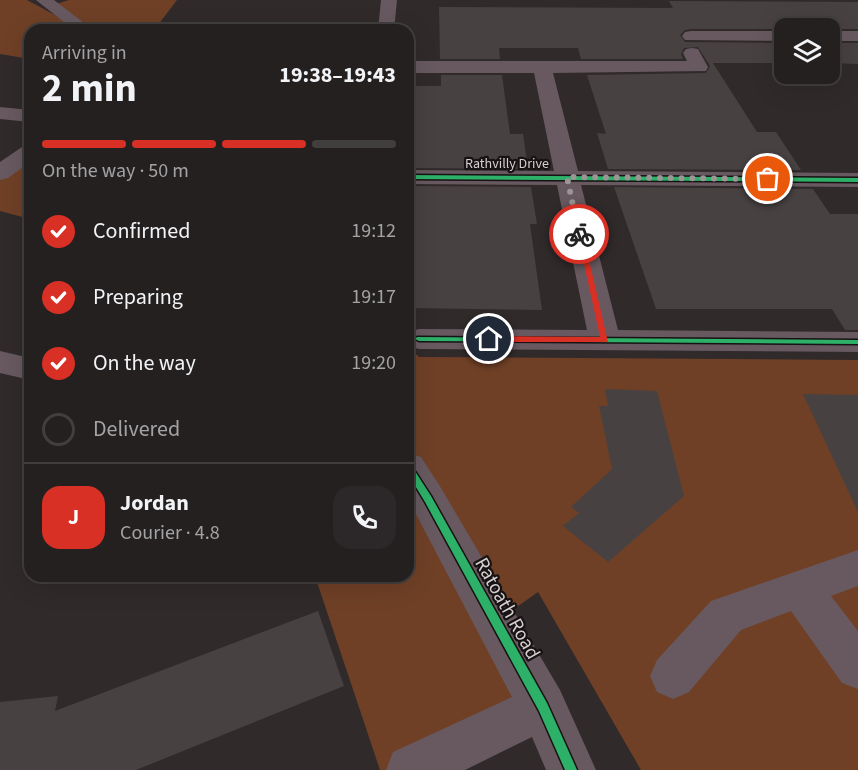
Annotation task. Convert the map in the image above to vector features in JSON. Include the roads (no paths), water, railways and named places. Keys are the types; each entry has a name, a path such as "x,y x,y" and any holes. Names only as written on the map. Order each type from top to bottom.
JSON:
{"street":[{"path":"47,2 69,0"},
{"path":"387,24 389,0"},
{"path":"47,2 77,24"},
{"path":"840,36 858,36"},
{"path":"414,67 699,67 691,45 774,37"},
{"path":"543,68 605,340"},
{"path":"0,113 24,115"},
{"path":"0,173 24,156"},
{"name":"Rathvilly Drive","path":"414,177 858,180"},
{"path":"419,339 858,342"},
{"path":"0,362 24,368"},
{"name":"Ratoath Road","path":"414,477 543,707 571,770"},
{"path":"673,676 726,615 858,568"},
{"path":"799,588 858,667"},
{"path":"411,770 543,707"}]}
